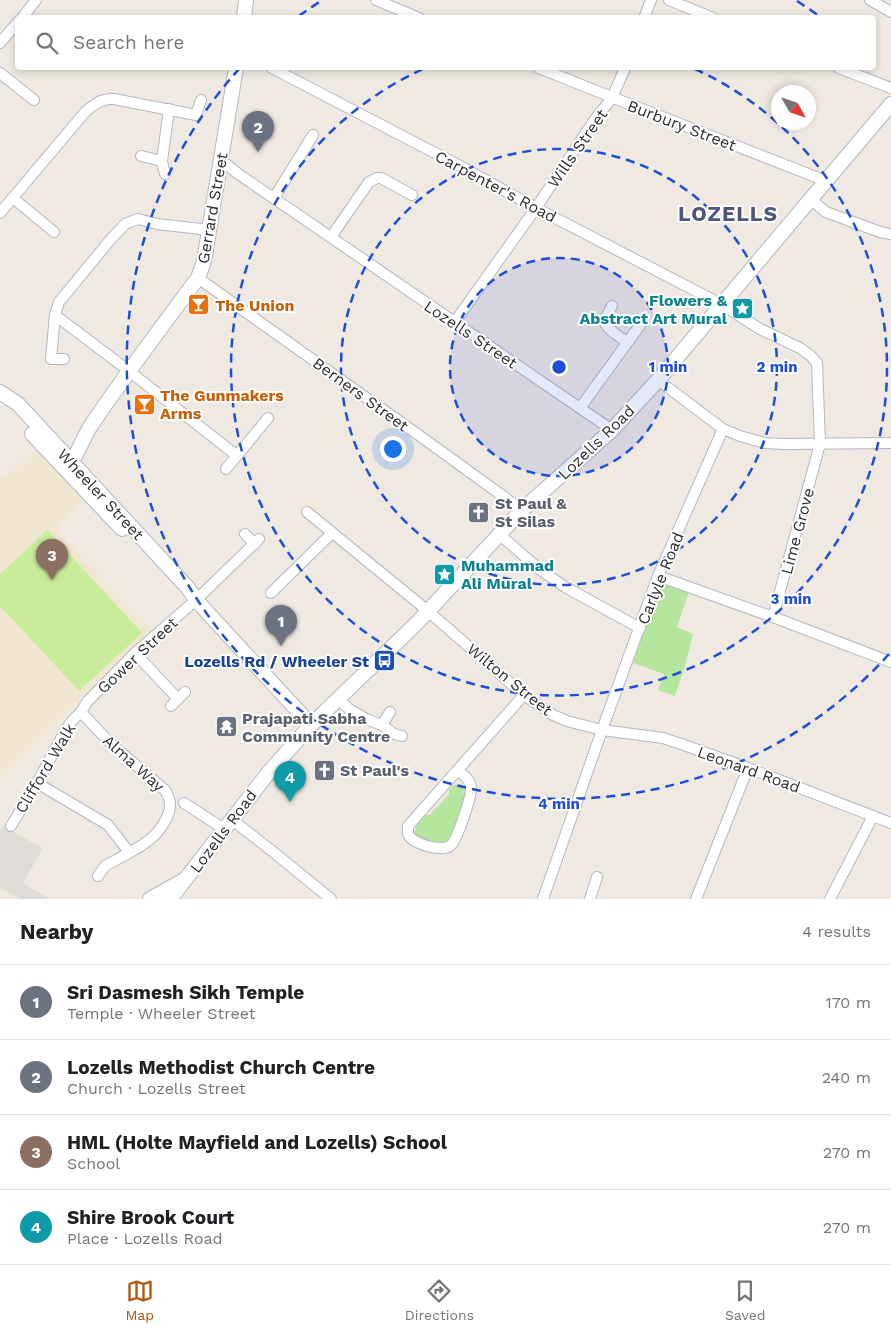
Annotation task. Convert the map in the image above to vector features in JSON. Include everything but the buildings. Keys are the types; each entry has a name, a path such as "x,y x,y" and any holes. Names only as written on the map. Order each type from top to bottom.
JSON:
{"main road":[{"path":"244,15 246,0"},
{"name":"Gerrard Street","path":"66,462 129,371 198,278 204,261 210,230 236,70"},
{"name":"Lozells Road","path":"170,899 269,772 311,725 428,611 522,510 612,430 658,380 891,104"},
{"name":"Wheeler Street","path":"0,392 18,404 81,481 84,490 153,562 196,600 311,725"},
{"name":"Wheeler Street","path":"66,462 188,588 196,600"},
{"name":"Lozells Road","path":"150,899 187,878"}],"street":[{"path":"24,15 36,0"},
{"path":"376,0 394,3 413,15"},
{"path":"645,15 652,0"},
{"path":"669,0 706,15"},
{"path":"870,0 891,12"},
{"path":"0,43 15,26"},
{"name":"Carpenter's Road","path":"276,70 721,304 760,330 800,348 812,356 817,363 820,444"},
{"name":"Burbury Street","path":"544,70 826,181"},
{"name":"Wills Street","path":"454,323 536,208 593,122 612,98 623,70"},
{"path":"844,70 891,88"},
{"path":"0,73 34,100"},
{"path":"0,214 86,111 98,102 106,98 114,98 196,115 201,100"},
{"path":"166,174 162,161 169,110"},
{"path":"274,198 314,135"},
{"path":"141,156 162,161"},
{"name":"Lozells Street","path":"221,160 454,323 612,430"},
{"path":"331,237 366,186 373,180 381,178 412,195"},
{"path":"13,198 54,232"},
{"path":"811,200 826,212 880,232 891,234"},
{"path":"64,359 51,358 54,315 59,302 125,224 138,219 157,224 210,230"},
{"name":"Berners Street","path":"198,278 522,510"},
{"path":"612,306 604,321 605,324 627,342"},
{"path":"54,315 236,455"},
{"path":"580,408 643,321"},
{"path":"658,380 723,429 765,443 891,443"},
{"path":"226,469 268,418"},
{"name":"Carlyle Road","path":"542,899 658,576 723,429"},
{"name":"Lime Grove","path":"773,618 820,444"},
{"name":"Wilton Street","path":"307,512 428,611 524,695 553,715 602,730"},
{"path":"271,593 332,533"},
{"name":"Gower Street","path":"81,712 87,702 135,653 196,600 257,542 244,534"},
{"path":"499,534 539,569 565,588 640,628"},
{"path":"658,576 891,662"},
{"path":"135,653 178,699"},
{"path":"458,771 467,777 471,788 470,801 451,845 437,849 413,840 408,835 408,826 524,695"},
{"path":"338,699 349,709 366,719 382,725 394,734 402,736"},
{"name":"Clifford Walk","path":"11,826 65,731 81,712"},
{"name":"Alma Way","path":"81,712 110,743 160,784 170,799 171,806 168,817 159,832 145,844 105,866 98,876"},
{"path":"382,725 390,712"},
{"name":"Leonard Road","path":"602,730 663,738 748,768 891,823"},
{"path":"696,899 748,768"},
{"path":"37,782 108,825 129,852"},
{"path":"184,804 228,824 272,851 329,899"},
{"path":"830,899 873,816"},
{"path":"590,899 597,877"}],"shaded area":[{"path":"37,448 83,501 56,529 151,630 0,779 0,474 4,478"},
{"path":"3,826 43,848 23,883 50,899 20,899 0,887 0,830"}],"green space":[{"path":"47,530 142,633 79,691 0,606 0,574"},
{"path":"661,581 689,592 677,627 693,634 675,696 658,690 664,674 633,663"},
{"path":"454,785 462,785 467,793 451,837 445,843 438,846 415,836 415,830 419,822 426,815 430,815 449,794 449,790"}],"place":[{"name":"Lozells Methodist Church Centre","path":"258,152"},
{"name":"The Union","path":"199,305"},
{"name":"Flowers & Abstract Art Mural","path":"743,309"},
{"name":"The Gunmakers Arms","path":"144,404"},
{"name":"St Paul & St Silas","path":"479,512"},
{"name":"Muhammad Ali Mural","path":"445,574"},
{"name":"HML (Holte Mayfield and Lozells) School","path":"52,580"},
{"name":"Sri Dasmesh Sikh Temple","path":"281,646"},
{"name":"Lozells Rd / Wheeler St","path":"385,661"},
{"name":"Prajapati Sabha Community Centre","path":"226,727"},
{"name":"St Paul's","path":"324,770"},
{"name":"Shire Brook Court","path":"290,802"}],"district":[{"name":"LOZELLS","path":"728,214"}]}
